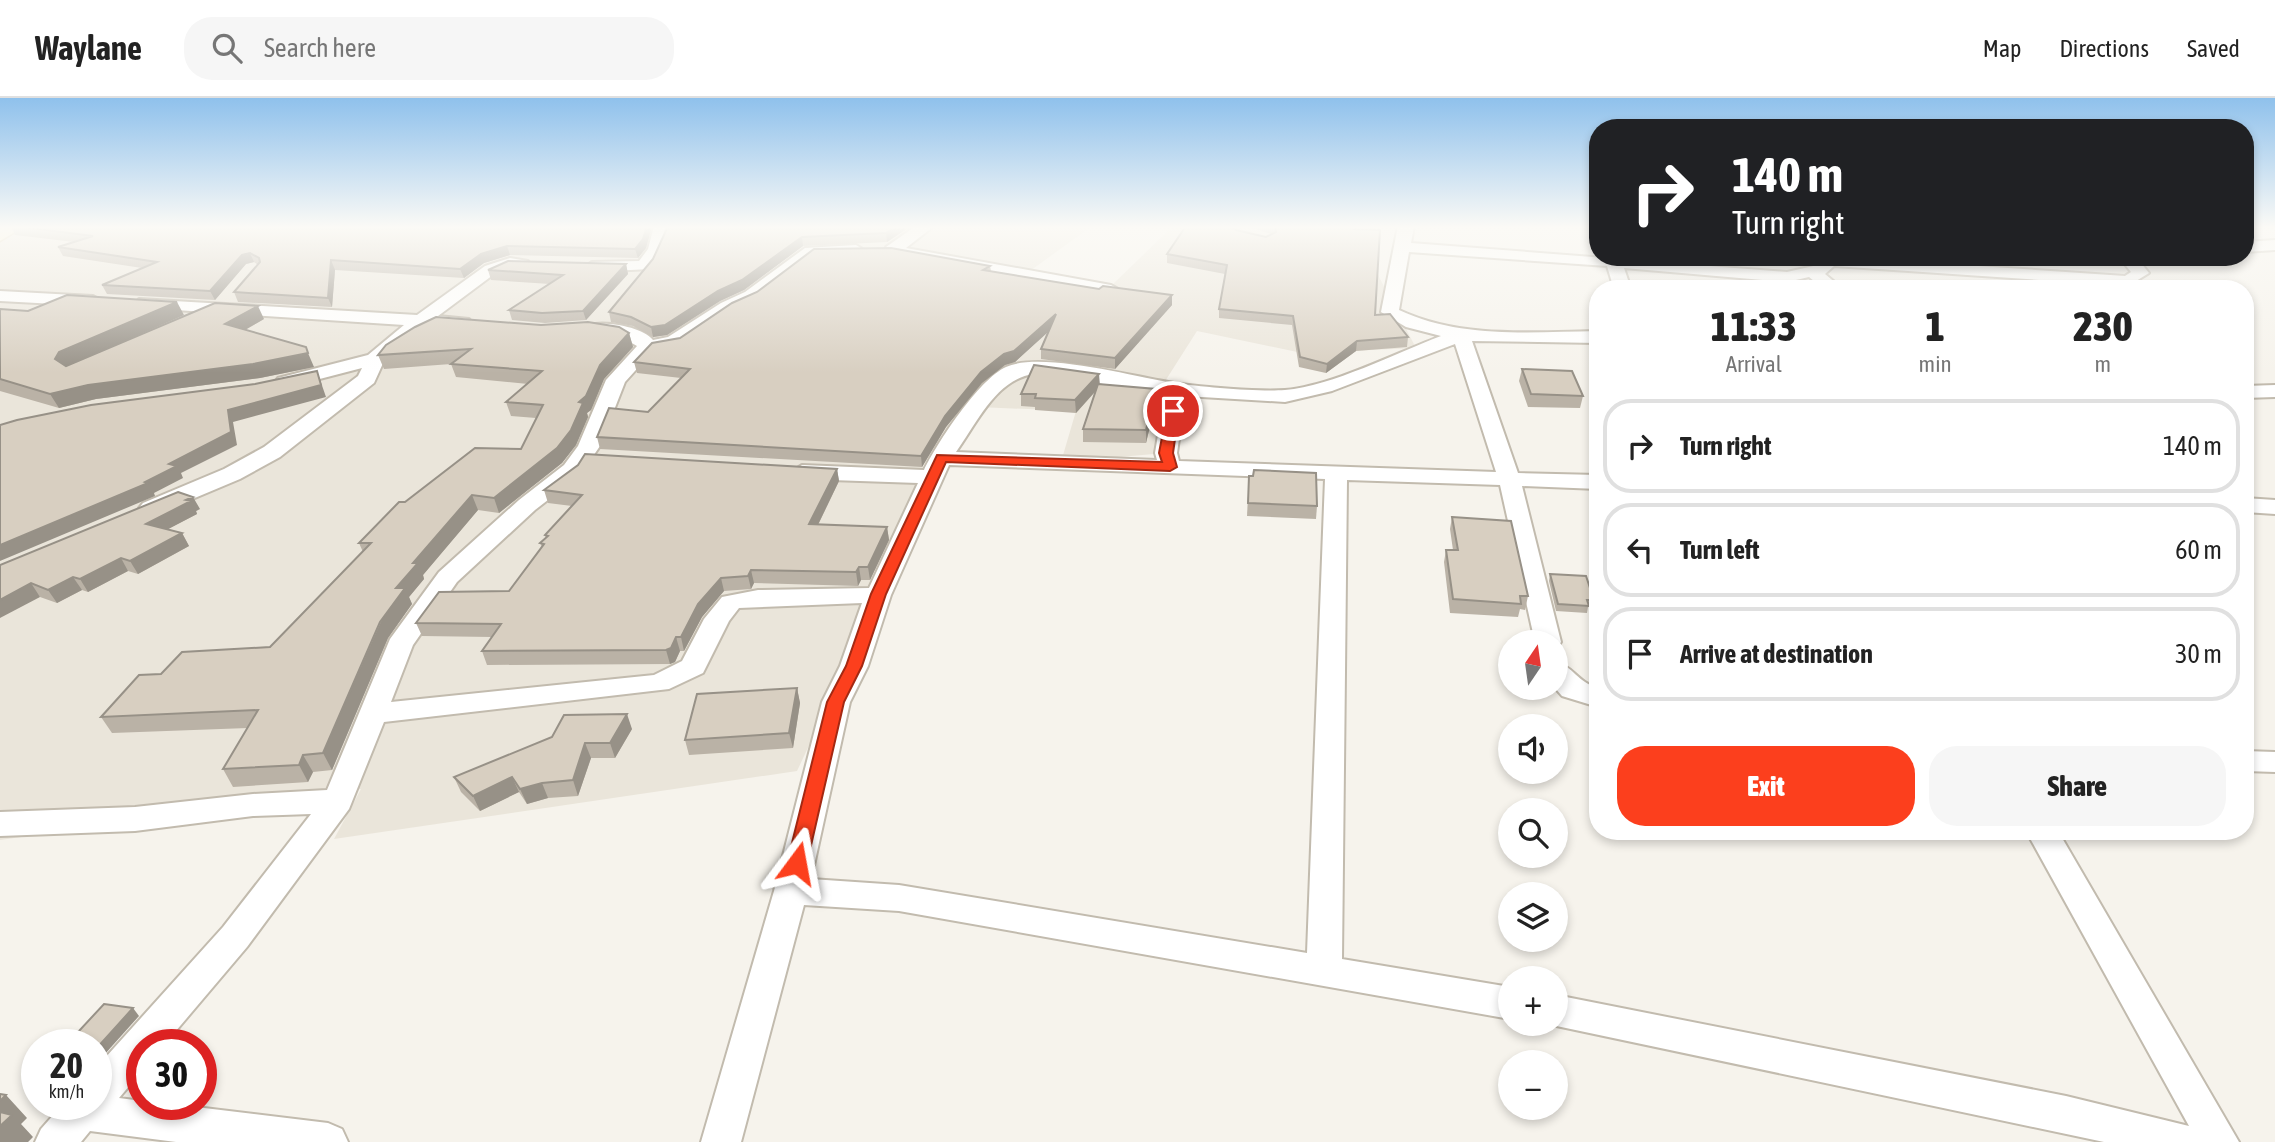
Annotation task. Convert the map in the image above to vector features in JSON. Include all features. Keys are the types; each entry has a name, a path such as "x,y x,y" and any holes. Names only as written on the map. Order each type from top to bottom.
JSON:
{"street":[{"path":"260,387 375,359 421,320 483,275"},
{"path":"633,285 639,275"},
{"path":"112,1078 235,937 338,801 400,645 448,577 527,505 572,470 581,457 616,380 647,348 674,342 727,307 751,296 779,275"},
{"path":"1027,275 1111,290"},
{"path":"1398,275 1390,312 1405,321 1461,335 1589,337"},
{"path":"1764,275 1787,277 1798,275"},
{"path":"2042,275 2114,280"},
{"path":"186,324 221,308 237,291"},
{"path":"0,296 483,324"},
{"path":"592,328 610,310"},
{"path":"569,330 592,328 627,333 644,340 647,348"},
{"path":"721,1142 791,891 836,702 854,666 878,594 936,467 994,384 1013,371 1034,368 1070,371 1177,389 1285,396 1325,387 1461,335"},
{"path":"1461,335 1510,481 1545,630"},
{"path":"133,515 232,474 272,452 367,379 375,359"},
{"path":"1170,467 1166,453 1177,389"},
{"path":"2254,392 2275,391"},
{"path":"581,457 607,459"},
{"path":"779,471 936,467 1170,467 1589,482"},
{"path":"1325,971 1336,474"},
{"path":"2254,506 2275,507"},
{"path":"373,714 659,683 693,667 717,619 731,602 758,598 878,594"},
{"path":"1568,685 1572,690 1589,695"},
{"path":"2254,761 2275,762"},
{"path":"0,824 135,819 253,805 338,801"},
{"path":"2047,840 2220,1142"},
{"path":"791,891 899,898 1498,1001"},
{"path":"1568,1013 2066,1114 2180,1142"},
{"path":"112,1108 328,1142"},
{"path":"55,1142 75,1120"}],"shaded area":[{"path":"0,275 1025,275 1023,276 1112,285 1123,275 1378,275 1416,348 1302,353 1197,331 1162,386 1154,454 1061,462 1076,411 978,407 946,455 797,771 334,839 361,789 0,840"}],"building":[{"path":"127,275 224,275 210,291 102,285"},
{"path":"249,275 330,275 328,298 234,292"},
{"path":"559,275 616,275 583,311 542,313 509,310 563,275"},
{"path":"640,275 749,275 665,325 651,327 631,317 609,312"},
{"path":"780,275 1012,275 1099,289 1103,286 1172,295 1115,358 1041,349 1056,314 1014,351 1004,354 981,372 945,416 921,456 597,437 609,408 648,412 690,369 634,362 652,343 680,338 732,303 757,292"},
{"path":"1225,275 1377,275 1375,315 1390,314 1408,337 1357,341 1327,364 1300,357 1293,316 1219,309"},
{"path":"67,295 177,302 59,352 55,359 66,366 215,303 258,306 225,324 306,347 308,353 253,364 88,385 50,394 0,379 0,309 28,311"},
{"path":"436,317 541,325 588,322 619,327 629,333 600,365 586,396 579,402 583,403 571,430 557,448 494,498 472,495 413,563 418,563 396,588 405,588 380,622 323,753 303,755 299,765 223,769 258,710 101,717 139,675 161,674 182,652 270,647 371,543 359,543 399,502 405,502 475,448 521,449 543,405 506,402 542,371 451,364 471,349 378,355 386,345"},
{"path":"1034,365 1099,374 1075,400 1035,398 1036,394 1021,394"},
{"path":"1522,369 1572,371 1583,396 1531,394"},
{"path":"317,371 321,385 228,410 231,432 169,464 177,466 145,482 148,483 0,545 0,425 91,405 255,384"},
{"path":"1098,384 1156,389 1146,430 1083,429"},
{"path":"585,454 837,469 809,524 887,527 868,567 859,567 856,572 751,570 748,576 721,578 698,604 681,637 676,637 671,648 666,650 482,651 501,624 416,623 439,592 509,591 544,544 540,543 548,536 545,535 582,495 544,490 578,465"},
{"path":"1254,470 1316,473 1317,506 1248,503 1249,476 1253,476"},
{"path":"178,492 193,497 186,500 191,501 146,524 182,533 130,561 121,558 80,579 73,577 48,590 31,583 0,600 0,565"},
{"path":"1452,517 1511,521 1528,596 1520,596 1521,604 1453,599 1446,550 1458,550"},
{"path":"1550,574 1586,576 1589,606 1558,604"},
{"path":"797,688 789,733 685,740 697,694"},
{"path":"627,714 610,743 585,743 573,780 542,783 520,789 512,777 473,796 454,777 552,737 564,715"},
{"path":"104,1004 133,1008 112,1031 112,1029 81,1029"},
{"path":"0,1112 12,1115 0,1126"}],"route":[{"path":"797,863 836,702 854,666 878,594 941,457 1170,467 1166,453 1173,411"}]}
